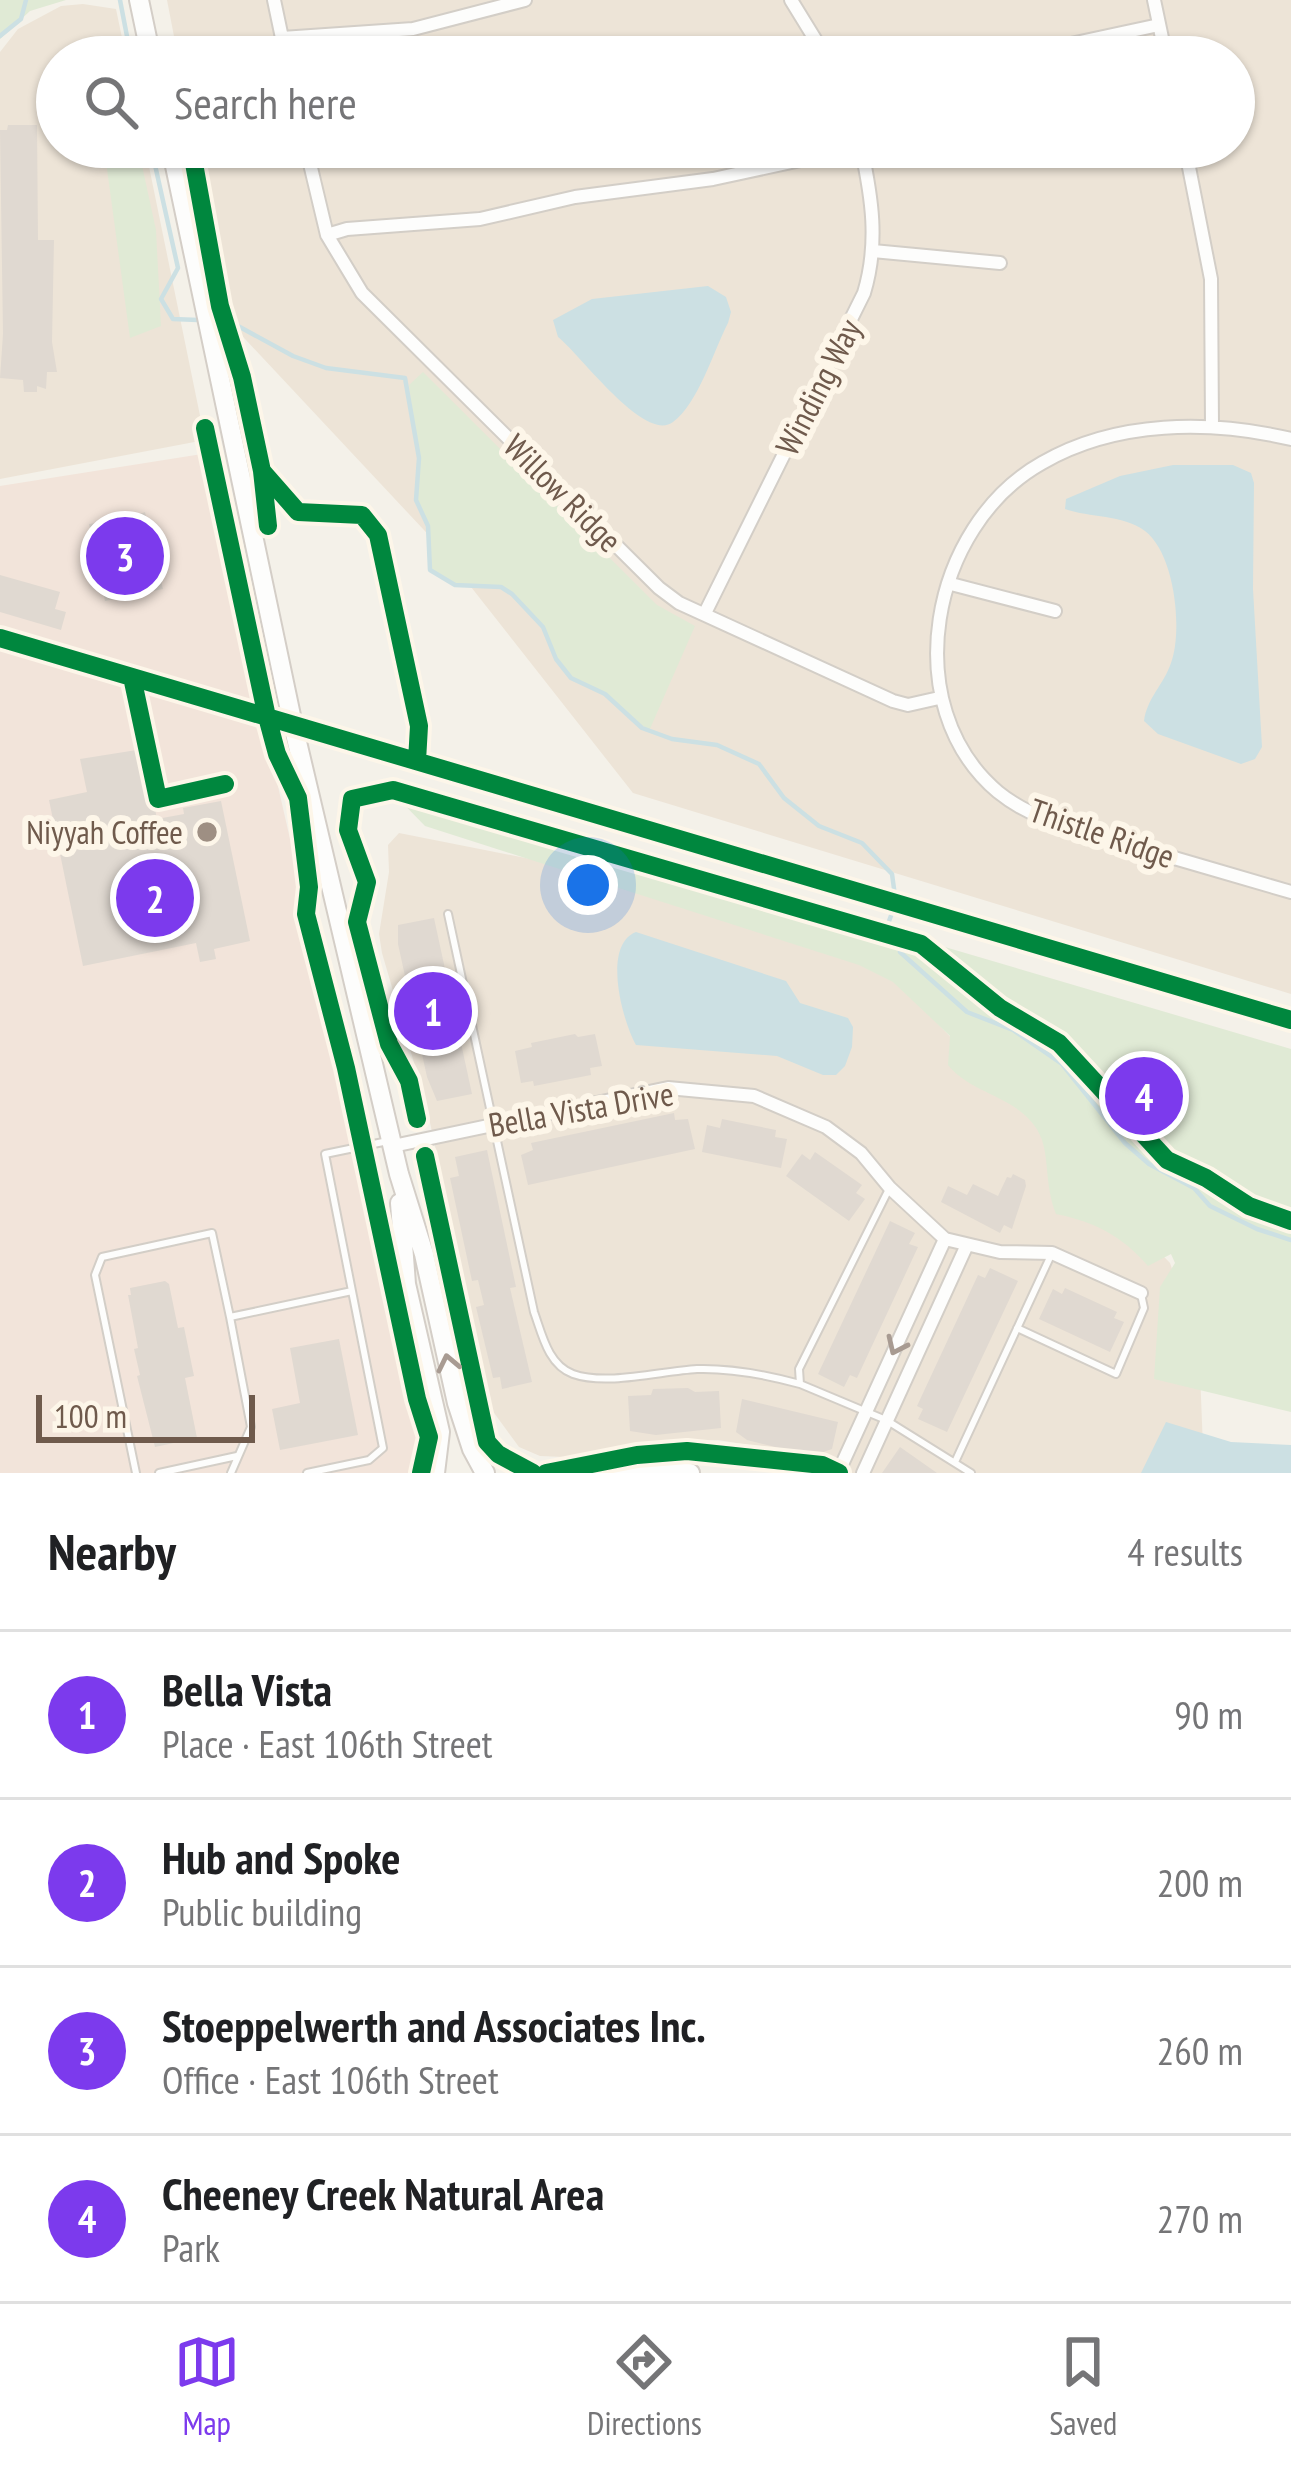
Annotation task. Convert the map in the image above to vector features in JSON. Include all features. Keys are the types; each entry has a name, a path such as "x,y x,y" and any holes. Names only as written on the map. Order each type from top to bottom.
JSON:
{"main road":[{"path":"139,0 147,36"},
{"path":"174,168 293,724 399,1174 424,1254 457,1403 485,1473"},
{"path":"399,1174 406,1284 440,1432 434,1473"},
{"path":"621,1473 663,1467 690,1473"}],"street":[{"path":"274,0 282,36"},
{"path":"311,36 413,29 525,0"},
{"path":"791,0 813,36"},
{"path":"1154,0 1161,36"},
{"path":"1108,36 1159,25"},
{"name":"Willow Ridge","path":"311,168 327,235 362,293 659,588 679,603 893,701 908,705 939,698"},
{"path":"327,235 347,229 480,219 574,196 689,183 761,168"},
{"name":"Winding Way","path":"705,614 857,310 873,251 873,202 866,168"},
{"path":"1189,168 1211,278 1211,426"},
{"path":"873,251 1000,263"},
{"name":"Thistle Ridge","path":"1291,439 1211,426 1111,437 1040,464 990,506 962,551 936,657 939,698 949,727 976,770 1028,812 1291,892"},
{"path":"951,584 1055,610"},
{"name":"Bella Vista Drive","path":"392,1143 668,1088 754,1096 826,1127 861,1153 945,1240 966,1247 1052,1253 1141,1293"},
{"path":"838,1473 945,1240"},
{"path":"863,1473 966,1247"}],"lane":[{"path":"448,914 534,1312 548,1352 572,1373 625,1377 698,1369 766,1374 886,1420 971,1473"},
{"path":"307,1473 369,1460 383,1448 325,1154 392,1143"},
{"path":"800,1384 799,1369 890,1188"},
{"path":"136,1473 95,1275 102,1257 212,1233 251,1427 230,1473"},
{"path":"955,1462 1052,1253"},
{"path":"230,1317 352,1291"},
{"path":"1017,1328 1116,1374 1144,1308 1141,1293"},
{"path":"158,1473 190,1470 238,1456"}],"shaded area":[{"path":"167,0 1291,0 1291,994 633,793 438,545 231,324 200,168 1255,168 1255,36 174,36"},
{"path":"61,6 116,9 122,36 36,36 36,168 149,168 205,440 0,479 0,52 18,29"},
{"path":"708,286 726,297 731,312 728,323 690,403 673,422 661,425 646,420 613,394 558,337 553,320 592,299"},
{"path":"202,454 435,1473 0,1473 0,486"},
{"path":"1173,465 1233,465 1251,473 1254,483 1253,589 1262,747 1255,759 1241,764 1158,734 1144,721 1175,649 1170,574 1145,531 1126,522 1065,509 1066,499 1120,476"},
{"path":"399,833 632,879 866,950 1170,1263 1190,1321 1200,1372 1204,1473 850,1473 809,1455 718,1440 659,1442 564,1457 540,1456 519,1447 492,1410 426,1104 382,953 379,934 389,872 388,845"},
{"path":"636,932 786,981 800,1003 848,1018 853,1027 852,1047 845,1066 836,1075 823,1075 777,1056 636,1045 625,1019 617,967 626,940"},
{"path":"1166,1422 1231,1442 1291,1445 1291,1473 1141,1473"}],"green space":[{"path":"0,0 66,0 30,11 0,39"},
{"path":"107,168 143,168 156,230 161,326 130,338"},
{"path":"423,372 657,605 695,626 649,731 605,694 571,678 556,659 543,627 512,594 501,587 455,585 430,570 428,526 416,500 420,466 409,385"},
{"path":"381,781 1291,1049 1291,1412 1154,1379 1160,1287 1175,1263 1171,1254 1148,1266 1107,1232 1056,1214 1044,1148 1035,1126 948,1065 950,1036 893,982 859,965 425,826"}],"building":[{"path":"8,125 36,125 38,240 54,240 52,342 57,372 47,372 46,389 37,386 37,392 24,392 23,380 0,378 0,130 7,130"},
{"path":"145,512 152,543 167,543 169,554 156,558 163,589 105,601 99,570 90,572 86,556 95,554 89,524"},
{"path":"0,575 60,592 55,609 66,612 61,630 0,612"},
{"path":"143,749 157,819 221,801 250,941 214,949 216,959 200,962 196,943 83,966 49,800 87,792 80,759"},
{"path":"434,918 472,1094 437,1101 427,1077 398,944 398,925"},
{"path":"575,1034 595,1034 602,1066 590,1068 591,1075 534,1086 533,1081 521,1083 515,1051"},
{"path":"674,1113 675,1120 688,1119 695,1149 528,1185 521,1155 533,1150 531,1143"},
{"path":"722,1119 776,1130 775,1137 787,1139 781,1168 702,1152 707,1125 720,1128"},
{"path":"487,1150 516,1287 510,1288 532,1382 502,1389 500,1377 493,1378 476,1307 484,1305 478,1280 472,1281 450,1178 459,1176 455,1157"},
{"path":"815,1152 862,1185 856,1193 865,1199 849,1221 786,1176 802,1154 810,1160"},
{"path":"1013,1174 1025,1180 1026,1186 1012,1229 1004,1225 1000,1233 941,1202 948,1186 967,1195 973,1184 998,1196"},
{"path":"890,1221 915,1233 909,1244 918,1247 857,1378 850,1375 844,1387 818,1374"},
{"path":"990,1268 1018,1281 947,1432 918,1419 923,1409 917,1406 978,1275 985,1278"},
{"path":"165,1281 178,1328 184,1327 194,1376 185,1378 197,1438 155,1447 137,1376 134,1349 138,1348 128,1295 130,1288"},
{"path":"1065,1288 1117,1312 1114,1318 1124,1322 1110,1352 1039,1319 1053,1289 1062,1294"},
{"path":"339,1339 358,1435 280,1450 272,1409 300,1403 290,1348"},
{"path":"653,1389 719,1391 721,1428 656,1435 630,1431 628,1396 651,1395"},
{"path":"742,1399 838,1422 832,1449 812,1456 747,1440 736,1432"},
{"path":"900,1447 937,1473 882,1473"}],"waterway":[{"path":"0,36 21,19 26,0"},
{"path":"120,0 127,36"},
{"path":"156,168 178,268 161,299 173,319 198,320"},
{"path":"216,319 326,368 405,378 419,458 416,500 428,526 430,570 455,585 501,587 512,594 543,627 556,659 571,678 605,694 642,728 672,739 717,745 759,764 784,798 819,826 862,843 892,874 895,896"},
{"path":"888,924 893,910"},
{"path":"900,952 967,1012 1013,1030 1062,1064 1125,1143 1149,1164 1194,1188 1210,1206 1291,1240"}],"cycle path":[{"path":"195,168 220,306 242,377 262,471 268,526"},
{"path":"205,428 267,717 277,754 298,798 309,887 306,914 346,1068 429,1437 421,1473"},
{"path":"262,471 298,512 362,515 378,535 419,726 417,761"},
{"path":"0,638 1291,1020"},
{"path":"132,677 158,799 225,784"},
{"path":"417,1119 409,1081 389,1044 357,922 367,882 348,830 352,799 393,790 921,944 1000,1008 1059,1043 1167,1160 1249,1206 1291,1221"},
{"path":"425,1156 487,1442 498,1454 533,1473"},
{"path":"546,1473 637,1455 687,1451 822,1465 839,1473"}],"place":[{"name":"Stoeppelwerth and Associates Inc.","path":"125,556"},
{"name":"Niyyah Coffee","path":"207,832"},
{"name":"Hub and Spoke","path":"155,898"},
{"name":"Bella Vista","path":"433,1011"},
{"name":"Cheeney Creek Natural Area","path":"1144,1096"}]}
